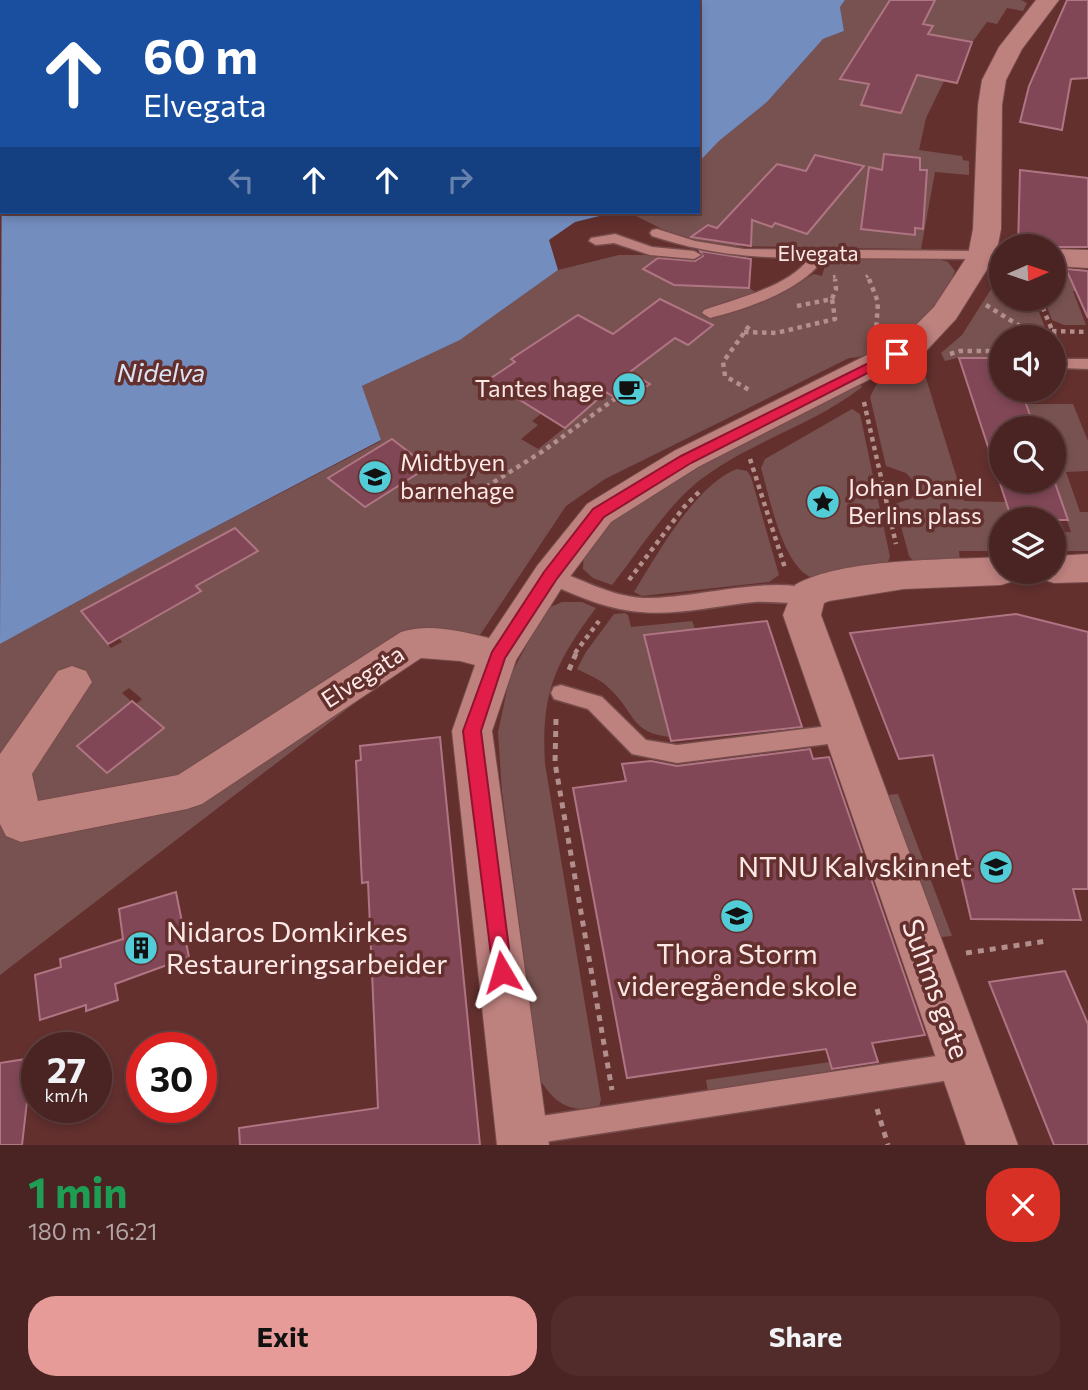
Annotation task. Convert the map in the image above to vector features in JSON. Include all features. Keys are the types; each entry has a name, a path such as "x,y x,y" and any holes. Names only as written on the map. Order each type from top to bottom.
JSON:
{"street":[{"path":"989,240 990,105 995,80 1011,47 1041,1"},
{"path":"1066,258 1088,259"},
{"path":"522,1139 472,731 498,656 550,576 599,513 686,459 916,343 945,313 989,259"},
{"path":"1066,569 1088,568"},
{"path":"808,595 820,588 904,575 989,571"},
{"name":"Suhms gate","path":"808,595 802,615 992,1145"},
{"name":"Elvegata","path":"72,682 12,772 21,823 187,790 415,643 460,646 498,656"}],"lane":[{"name":"Elvegata","path":"657,233 693,246 744,253 989,256"},
{"path":"596,241 615,238 650,251 704,256 744,253"},
{"path":"710,313 785,284 808,271 824,254"},
{"path":"1067,364 1088,364"},
{"path":"550,576 614,600 645,606 777,592 808,595"},
{"path":"561,693 594,703 640,748 677,754 844,733"},
{"path":"522,1139 617,1119 964,1065"}],"path":[{"path":"744,332 776,332 835,319 832,299 836,289 824,254"},
{"path":"863,272 875,287 881,303 875,336"},
{"path":"961,291 1017,325"},
{"path":"796,307 832,299"},
{"path":"751,323 723,362 724,376 766,403 764,418"},
{"path":"1066,331 1086,330"},
{"path":"916,343 938,357 960,351 989,351"},
{"path":"863,396 904,575"},
{"path":"486,487 543,451 615,398"},
{"path":"740,464 750,458 786,569 808,595"},
{"path":"617,1119 555,763 555,725 561,693 575,653 684,507 702,488"},
{"path":"958,954 1047,941"},
{"path":"868,1081 888,1145"}],"shaded area":[{"path":"845,0 1021,0 1027,3 1023,11 1007,8 997,24 987,22 944,81 926,118 919,150 962,156 963,160 969,161 969,175 935,172 921,249 733,246 678,237 632,214 700,214 700,161 719,141 767,102 823,39 844,31 840,7"},
{"path":"619,255 656,255 657,259 644,269 689,285 749,288 762,296 783,292 814,274 822,276 827,259 937,259 948,262 955,271 926,315 897,340 865,355 849,358 605,479 566,506 478,638 428,647 0,975 0,644 177,547 381,441 362,386 460,340 558,270","holes":["660,299 713,325 672,336 658,351 610,336","542,413 567,426 538,449 521,439 538,425 532,421","391,440 428,467 365,507 329,478","173,561 200,592 118,636 122,642 111,648 82,611","129,688 142,699 136,704 164,728 110,718 131,701 122,693"]},
{"path":"1066,275 1088,276 1088,291 1073,291 1086,325 1064,325 1052,320 1049,312 1066,312"},
{"path":"989,292 989,312 1039,312 1044,325 989,325 989,357 961,357 945,361 941,353 962,335"},
{"path":"921,362 964,501 1006,502 1007,507 989,507 989,551 959,551 960,561 914,562 909,556 895,504 912,498 917,485 906,473 886,466 870,397 876,385"},
{"path":"859,383 862,387 844,400 745,452 693,485 656,526 612,585 593,578 583,569 584,552 608,524 648,492"},
{"path":"1026,404 1073,404 1088,441 1088,471 1066,472 1066,416 1030,416"},
{"path":"852,409 860,414 890,557 887,564 812,578 793,560 785,545 761,468 765,459"},
{"path":"737,469 747,471 751,477 779,575 769,582 642,596 634,592 665,541 692,505 722,477"},
{"path":"1066,472 1080,512 1088,512 1088,551 1066,551 1066,532 1071,532 1066,507 1063,507 1058,493 1066,493"},
{"path":"562,602 582,602 596,608 570,646 553,681 545,718 544,739 545,764 601,1100 599,1107 589,1109 564,1105 540,1080 502,792 498,732 510,676 546,609"},
{"path":"625,613 631,627 692,621 695,629 670,737 657,735 641,726 607,686 577,669 614,614"},
{"path":"898,794 952,936 931,938 879,796"},
{"path":"830,1062 833,1072 708,1091 706,1080"}],"water":[{"path":"700,0 845,0 840,7 844,31 823,39 767,102 719,141 700,161"},
{"name":"Nidelva","path":"2,214 608,214 575,222 549,240 558,270 460,340 362,386 381,440 0,644"}],"building":[{"path":"890,0 935,0 923,24 933,26 928,34 972,42 957,83 917,75 901,113 861,105 869,84 840,79"},
{"path":"1067,0 1088,0 1088,78 1071,79 1062,130 1020,122 1029,86"},
{"path":"884,154 920,158 920,170 927,170 923,229 915,228 915,235 861,229 869,167 882,170"},
{"path":"815,155 864,166 807,234 775,223 772,227 752,220 751,246 691,237 708,225 717,228 777,164 806,171"},
{"path":"1020,170 1088,178 1088,247 1066,247 1066,234 1018,234"},
{"path":"700,251 751,259 749,288 674,285 643,269 658,258 695,261 703,256"},
{"path":"1066,269 1088,271 1088,318"},
{"path":"660,299 713,325 688,345 675,338 630,372 650,384 623,403 606,392 565,428 488,380 515,362 511,359 578,315 613,334"},
{"path":"959,358 989,358 989,402 1025,402 1030,416 989,416 989,450"},
{"path":"392,439 428,467 365,507 328,478"},
{"path":"1003,493 1059,493 1063,507 1008,507"},
{"path":"235,528 258,551 196,586 201,591 108,644 81,611"},
{"path":"1016,614 1088,632 1088,889 1073,889 1081,920 971,919 933,755 899,759 850,633"},
{"path":"767,621 802,727 671,741 644,635"},
{"path":"132,701 164,728 107,773 77,746"},
{"path":"440,737 480,1145 240,1145 239,1128 378,1108 368,882 362,883 356,761 361,760 360,746"},
{"name":"Thora Storm videregående skole","path":"810,749 813,759 829,757 925,1035 872,1043 878,1062 832,1069 826,1049 627,1078 573,788 626,781 622,764 651,761 677,766"},
{"name":"Nidaros Domkirkes Restaureringsarbeider","path":"176,892 189,957 115,984 118,1000 86,1011 86,1005 40,1020 35,975 61,967 60,959 123,939 119,909"},
{"path":"1065,971 1088,1024 1088,1145 1054,1145 989,982"},
{"path":"21,1060 21,1123 25,1123 22,1145 0,1145 0,1063"}],"place":[{"name":"Tantes hage","path":"629,389"},
{"name":"Midtbyen barnehage","path":"375,477"},
{"name":"Johan Daniel Berlins plass","path":"823,502"},
{"name":"NTNU Kalvskinnet","path":"996,867"},
{"name":"Thora Storm videregående skole","path":"737,916"},
{"name":"Nidaros Domkirkes Restaureringsarbeider","path":"141,948"}],"route":[{"path":"502,972 472,731 498,656 550,576 599,513 686,459 897,354"}]}
